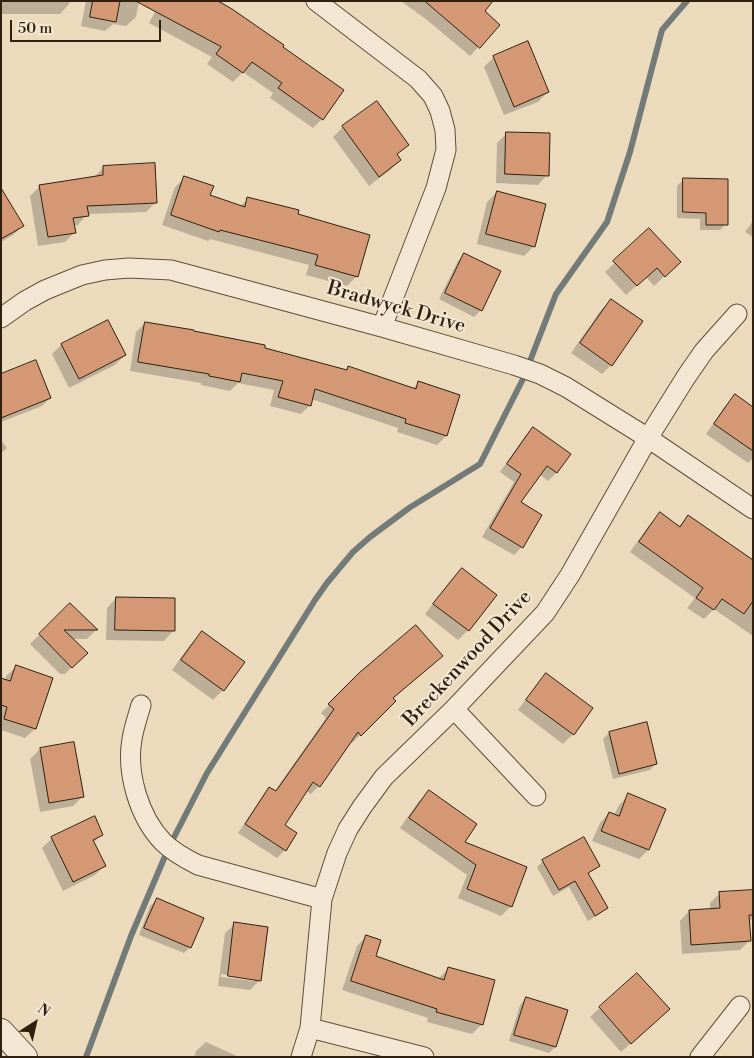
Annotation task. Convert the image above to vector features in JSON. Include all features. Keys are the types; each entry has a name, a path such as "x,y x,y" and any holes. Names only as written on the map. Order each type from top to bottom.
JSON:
{"street":[{"path":"316,1 418,79 433,96 440,111 445,130 446,150 436,188 382,327"},
{"name":"Bradwyck Drive","path":"1,318 25,301 63,282 105,270 148,268 171,270 382,327 540,374 566,387 648,438 753,509"},
{"name":"Breckenwood Drive","path":"301,1057 310,1028 322,899 337,853 348,829 384,777 454,709 534,626 550,606 686,376 704,351 737,314"},
{"path":"141,705 132,740 132,771 143,814 163,842 180,855 198,865 322,899"},
{"path":"454,709 536,796"},
{"path":"700,1057 740,1006"},
{"path":"310,1028 424,1057"},
{"path":"1,1031 25,1057"}],"building":[{"path":"93,1 120,1 116,22 90,17"},
{"path":"136,1 218,1 284,45 283,47 344,90 323,120 278,88 282,83 252,62 243,73 216,54 221,47"},
{"path":"425,1 493,1 485,11 500,25 480,48"},
{"path":"528,41 549,92 514,107 493,56"},
{"path":"377,101 409,145 397,154 401,160 379,177 342,126"},
{"path":"506,132 550,133 549,176 505,174"},
{"path":"155,163 157,203 87,206 89,216 73,218 76,233 48,237 39,185 103,175 103,166"},
{"path":"184,176 214,186 210,195 245,207 247,197 299,210 298,214 370,235 358,277 315,265 318,255 220,230 219,232 171,215"},
{"path":"683,178 728,179 728,225 706,225 706,213 683,212"},
{"path":"1,188 24,226 1,239"},
{"path":"497,191 546,204 535,247 486,234"},
{"path":"649,228 681,262 665,277 657,268 637,286 613,261"},
{"path":"464,253 501,271 482,311 445,293"},
{"path":"611,299 643,321 612,366 580,343"},
{"path":"108,320 126,355 79,379 61,344"},
{"path":"145,322 265,345 265,348 347,370 348,366 416,389 418,381 460,395 447,436 405,423 406,419 315,389 311,406 278,397 283,381 242,373 240,382 209,376 209,374 138,362"},
{"path":"36,360 51,398 1,418 1,374"},
{"path":"735,394 753,407 753,451 714,424"},
{"path":"533,427 571,454 557,473 547,466 521,502 542,515 523,548 490,528 521,474 507,464"},
{"path":"660,512 680,527 688,515 753,560 753,601 744,614 722,599 714,610 696,598 703,588 639,542"},
{"path":"462,568 497,595 469,631 433,604"},
{"path":"116,597 175,598 175,631 115,630"},
{"path":"70,603 98,630 64,630 88,653 72,668 39,634"},
{"path":"416,625 443,656 393,698 396,701 361,736 358,732 320,787 313,782 285,825 297,833 286,851 245,824 269,787 276,791 334,709 328,704 359,673"},
{"path":"202,631 245,662 224,691 181,660"},
{"path":"16,665 53,678 36,729 4,719 7,707 1,705 1,678 10,681"},
{"path":"546,673 593,708 574,735 526,700"},
{"path":"647,722 657,764 619,774 609,732"},
{"path":"74,742 84,797 49,803 40,748"},
{"path":"429,790 477,824 465,842 527,867 512,907 467,889 476,865 409,818"},
{"path":"628,793 666,809 649,850 601,831 609,812 619,816"},
{"path":"95,816 103,835 93,840 106,866 73,882 51,837"},
{"path":"584,837 600,866 588,873 608,908 595,916 575,881 559,890 542,860"},
{"path":"753,890 753,915 749,915 751,941 691,945 689,910 720,908 719,892"},
{"path":"157,898 204,918 191,948 144,928"},
{"path":"234,922 268,927 261,981 228,976"},
{"path":"366,935 381,940 376,956 444,980 448,967 495,980 483,1025 436,1012 437,1009 351,981"},
{"path":"637,973 670,1009 631,1044 599,1007"},
{"path":"526,997 568,1010 556,1047 514,1035"}],"waterway":[{"path":"86,1057 131,936 169,847 207,773 315,600 353,552 370,537 409,508 480,464 523,379 556,294 607,222 630,152 662,30 687,1"}]}
